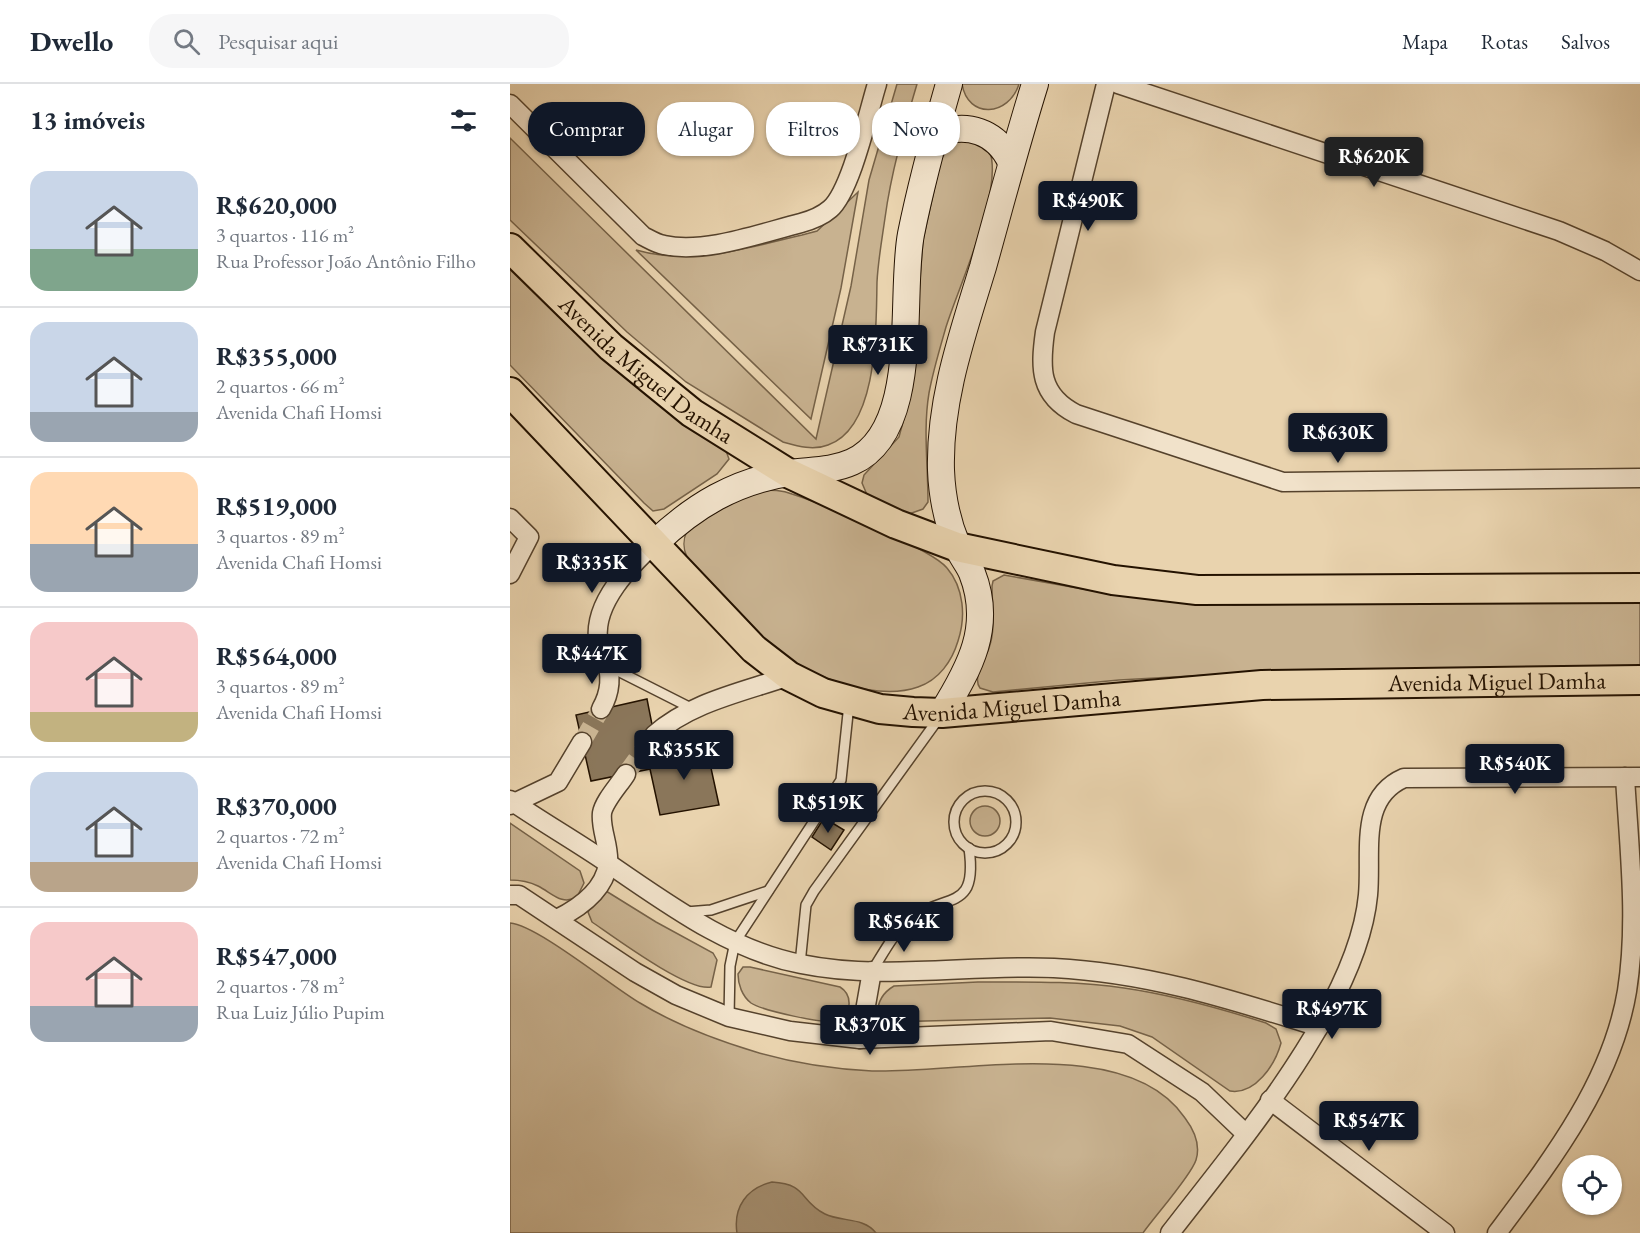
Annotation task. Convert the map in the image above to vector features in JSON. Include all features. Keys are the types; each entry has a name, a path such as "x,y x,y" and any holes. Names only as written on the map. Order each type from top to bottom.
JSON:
{"main road":[{"name":"Avenida Miguel Damha","path":"510,248 611,346 692,413 788,473 896,524 957,547 1113,580 1197,590 1640,588"},
{"name":"Avenida Miguel Damha","path":"510,392 754,649 789,676 823,693 850,702 880,709 942,713 1262,685 1640,680"}],"street":[{"path":"510,104 643,236 663,245 707,246 815,219 831,208 844,189 878,84"},
{"path":"942,713 972,662 980,632 980,602 972,573 957,547 944,508 941,469 944,426 957,348 1035,84"},
{"path":"1106,84 1045,332 1041,364 1044,380 1053,397 1063,408 1283,482 1640,478"},
{"path":"1118,84 1559,231 1605,251 1640,271"},
{"path":"948,88 962,109 983,120 1011,121 1025,117"},
{"path":"960,128 983,132 1000,144 1011,162"},
{"path":"601,709 610,685 608,666 598,640 600,616 627,568 683,516 715,496 751,481 788,473 826,470 852,462 872,449 885,431 899,389 911,236 931,156"},
{"path":"510,519 529,537 510,574"},
{"path":"654,735 672,719 693,709 789,676"},
{"path":"512,803 558,782 582,742"},
{"path":"557,919 575,910 590,898 601,882 608,863 602,812 626,774"},
{"path":"1170,1233 1270,1100 1318,1027 1352,961 1368,897 1372,808 1389,784 1404,777 1632,777 1633,918 1627,992 1601,1071 1556,1155 1497,1233"},
{"path":"512,803 608,863 679,913 735,942 800,964 872,971 1051,968 1118,973 1196,989 1318,1027"},
{"path":"510,895 519,895 635,972 676,995 729,1017 790,1031 860,1039 1051,1031 1128,1044 1202,1092 1246,1134"},
{"path":"860,1039 872,971"},
{"path":"1270,1100 1445,1233"}],"lane":[{"path":"608,666 693,709"},
{"path":"729,1017 729,975 735,942 834,794 841,780 850,702"},
{"path":"800,964 806,905 867,815 918,750 942,713"},
{"path":"872,971 910,920 953,902 964,891 972,869 985,853 1005,846 1016,828 1013,807 998,793 977,792 960,803 954,823 961,842 969,848 985,853"},
{"path":"834,794 867,815"},
{"path":"969,848 972,869"},
{"path":"679,913 711,910 768,891"}],"shaded area":[{"path":"897,84 917,84 912,102 892,102"},
{"path":"962,84 1019,84 1007,103 989,110 972,104"},
{"path":"510,138 816,439 851,286 869,180 876,156 897,156 878,266 875,348 866,397 857,418 845,435 828,445 811,448 783,442 686,382 627,332 510,220"},
{"path":"974,140 990,152 992,169 990,190 978,239 946,327 931,385 926,420 928,502 923,509 909,514 868,497 862,483 864,475 899,437 912,389 923,240 941,159 943,156 960,156 960,141"},
{"path":"858,192 841,288 811,419 636,250 657,254 698,256 740,250 802,235 817,231"},
{"path":"510,267 725,448 729,459 717,474 664,509 653,511 644,503 510,365"},
{"path":"761,490 788,493 849,516 920,550 947,568 957,584 963,613 961,632 952,656 938,675 918,687 893,691 867,690 828,679 781,654 762,640 724,604 700,577 687,557 684,541 686,534 700,517"},
{"path":"1004,575 1123,596 1234,605 1640,600 1640,668 1245,673 1119,680 993,692 980,688 977,679 992,633 993,581"},
{"path":"985,806 991,807 999,815 999,827 991,835 985,836 979,835 971,827 970,821 971,815 979,807"},
{"path":"510,823 580,871 584,883 577,897 562,899 532,883 510,880"},
{"path":"606,891 713,953 717,960 711,987 700,986 669,973 592,922 588,912 598,895"},
{"path":"510,923 538,934 627,995 668,1018 711,1037 770,1056 813,1065 872,1071 1040,1064 1084,1067 1124,1075 1159,1092 1185,1118 1196,1138 1198,1148 1196,1160 1180,1186 1143,1233 510,1233"},
{"path":"743,967 840,987 849,1000 848,1010 842,1018 831,1022 794,1016 757,1006 745,997 741,990 738,974"},
{"path":"978,982 1088,984 1160,994 1266,1023 1276,1029 1281,1043 1263,1077 1248,1088 1230,1091 1152,1037 1120,1026 1050,1018 884,1022 878,1019 881,1000 894,986"},
{"path":"772,1182 792,1186 825,1214 865,1224 876,1233 737,1233 737,1215 744,1200 755,1189"}],"building":[{"path":"647,699 658,755 650,769 591,781 576,715"},
{"path":"706,745 719,805 660,815 650,769 658,755"},
{"path":"824,818 844,830 831,850 812,837"}],"tunnel":[{"path":"582,742 601,709"},
{"path":"626,774 654,735"}]}
